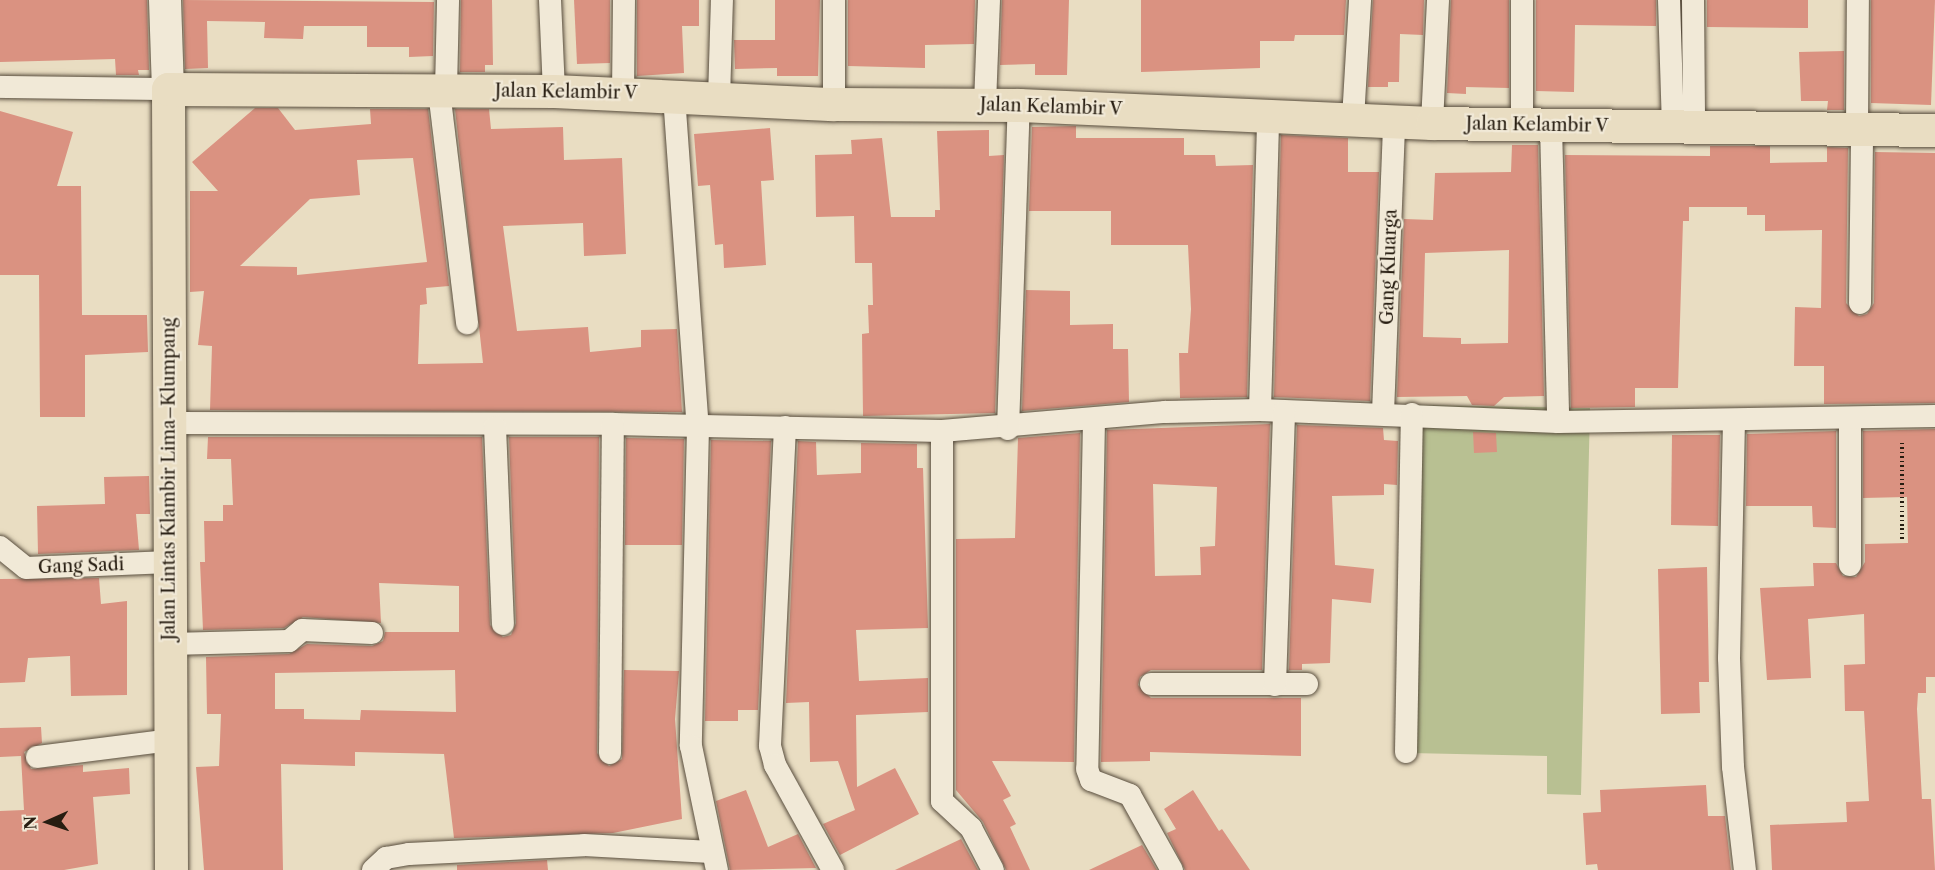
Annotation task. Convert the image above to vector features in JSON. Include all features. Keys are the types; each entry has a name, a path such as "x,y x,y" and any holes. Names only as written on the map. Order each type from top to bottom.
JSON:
{"main road":[{"name":"Jalan Kelambir V","path":"168,89 554,91 834,104 1019,105 1432,123 1935,130"},
{"name":"Jalan Lintas Klambir Lima–Klumpang","path":"168,89 171,870"}],"street":[{"path":"0,87 168,89 165,0"},
{"path":"448,0 443,90 467,323"},
{"path":"550,0 554,91"},
{"path":"623,94 624,0"},
{"path":"719,99 722,0"},
{"path":"834,0 834,104"},
{"path":"984,104 989,0"},
{"path":"1353,119 1360,0"},
{"path":"1432,123 1438,0"},
{"path":"1522,0 1536,124 1558,422"},
{"path":"1669,0 1684,127"},
{"path":"1684,127 1693,0"},
{"path":"1858,0 1860,303"},
{"path":"373,870 386,858 409,854 584,845 714,861 691,746 698,427 674,96"},
{"path":"1008,429 1019,105"},
{"path":"1260,410 1268,117"},
{"name":"Gang Kluarga","path":"1383,413 1394,120"},
{"path":"169,423 495,427 612,424 942,431 1008,429 1094,420 1260,410 1412,414 1558,422 1935,416"},
{"path":"1275,685 1284,412"},
{"path":"1406,753 1412,414"},
{"path":"1850,419 1850,565"},
{"path":"1094,420 1087,769 1091,780 1130,795 1172,870"},
{"path":"1734,420 1728,648 1732,767 1745,870"},
{"path":"610,753 612,424"},
{"path":"495,427 503,624"},
{"path":"785,427 770,746 775,765 833,870"},
{"path":"942,431 942,801 971,828 993,870"},
{"name":"Gang Sadi","path":"0,547 26,568 169,562"},
{"path":"170,644 289,641 302,630 372,633"},
{"path":"1151,684 1308,684"},
{"path":"37,757 171,740"}],"path":[{"path":"1902,416 1902,539"}],"green space":[{"path":"1418,405 1590,408 1581,795 1547,794 1547,756 1410,753"}],"building":[{"path":"0,0 147,0 149,70 138,70 139,75 116,75 115,59 0,62"},
{"path":"183,0 434,2 433,56 409,57 409,47 367,47 367,26 304,26 303,39 264,38 265,22 207,21 208,68 185,69"},
{"path":"461,0 492,0 493,65 485,65 485,72 460,72"},
{"path":"574,0 610,0 610,63 577,64"},
{"path":"637,0 699,0 699,26 682,26 684,73 637,76"},
{"path":"775,0 820,0 818,76 777,76 777,68 735,69 734,40 775,40"},
{"path":"848,0 975,0 974,44 925,45 925,68 848,66"},
{"path":"1002,0 1069,0 1067,75 1035,75 1035,64 1000,65"},
{"path":"1141,0 1346,0 1344,35 1295,35 1294,41 1260,41 1260,68 1141,72"},
{"path":"1373,0 1424,0 1423,35 1400,34 1399,82 1388,82 1388,87 1368,87"},
{"path":"1451,0 1509,0 1509,88 1466,87 1466,94 1447,93"},
{"path":"1536,0 1656,0 1656,26 1575,25 1574,92 1536,91"},
{"path":"1707,0 1808,0 1808,28 1707,27"},
{"path":"1871,0 1935,0 1931,105 1871,103"},
{"path":"1844,51 1844,110 1827,110 1828,101 1801,101 1799,52"},
{"path":"255,108 278,108 295,130 371,124 370,109 428,109 449,286 426,288 427,304 420,305 418,364 483,363 455,109 489,109 491,129 563,127 564,160 622,158 626,254 584,256 583,223 503,226 517,331 588,327 590,352 641,347 641,330 677,329 682,412 210,410 212,346 198,345 204,291 190,292 190,191 218,191 192,162","holes":["413,158 427,262 297,275 297,267 240,266 310,199 360,195 357,160"]},
{"path":"0,111 73,132 57,186 81,186 82,315 147,315 148,352 85,355 85,417 40,417 39,275 0,275"},
{"path":"1076,126 1076,138 1184,138 1184,155 1215,155 1216,166 1253,165 1247,397 1180,398 1179,353 1188,353 1191,309 1188,245 1111,245 1111,211 1029,211 1032,127"},
{"path":"770,128 774,180 761,181 766,265 724,268 723,244 715,245 710,185 698,186 694,134"},
{"path":"989,130 989,156 1004,155 995,413 863,416 862,334 869,333 868,305 873,305 872,263 855,263 854,216 816,217 815,155 852,154 851,140 882,138 891,217 935,217 935,210 940,210 937,131"},
{"path":"1281,135 1348,138 1348,172 1379,172 1370,401 1274,397"},
{"path":"1512,145 1538,145 1544,396 1504,397 1494,406 1472,405 1467,396 1397,397 1404,219 1433,220 1435,173 1511,172","holes":["1509,250 1508,343 1461,344 1461,338 1423,337 1425,253"]},
{"path":"1710,146 1770,146 1770,163 1827,162 1827,147 1848,148 1846,303 1859,316 1867,314 1874,303 1875,152 1935,153 1935,403 1824,404 1824,366 1794,366 1795,307 1821,308 1822,230 1765,231 1765,215 1747,215 1747,207 1689,207 1689,221 1683,221 1678,388 1635,388 1635,407 1571,408 1565,155 1710,156"},
{"path":"1026,290 1070,291 1070,325 1113,324 1113,349 1128,349 1129,402 1022,411"},
{"path":"1270,424 1262,670 1151,670 1140,677 1138,685 1151,698 1301,698 1301,756 1150,752 1150,761 1101,762 1107,430","holes":["1153,484 1217,487 1215,546 1200,547 1201,575 1155,576"]},
{"path":"1297,425 1383,428 1384,440 1398,441 1397,485 1384,484 1384,495 1332,496 1335,565 1374,569 1371,603 1332,599 1330,663 1302,664 1302,670 1289,670"},
{"path":"1935,429 1935,677 1926,677 1926,693 1918,693 1917,709 1922,799 1931,799 1935,870 1772,870 1770,825 1847,822 1846,802 1869,801 1864,711 1845,711 1844,665 1865,664 1864,614 1808,619 1811,678 1767,680 1760,588 1814,586 1813,563 1836,563 1843,576 1856,577 1865,562 1865,544 1908,543 1907,497 1863,498 1863,431"},
{"path":"1836,431 1836,528 1813,527 1812,506 1746,506 1747,434"},
{"path":"1473,432 1496,433 1497,452 1474,453"},
{"path":"1080,433 1074,762 992,761 1011,796 1003,800 1016,824 1010,827 1030,870 1006,870 983,822 956,790 956,539 1015,538 1018,438"},
{"path":"1672,435 1720,435 1718,526 1671,525"},
{"path":"208,437 482,437 490,625 503,637 511,635 516,623 509,437 599,437 597,753 609,766 622,759 624,670 679,671 675,719 682,819 613,833 454,838 444,754 355,752 355,766 281,764 283,870 204,870 196,767 219,766 221,714 207,714 206,657 289,654 307,644 372,646 383,641 385,632 459,632 459,586 379,583 381,623 303,617 284,628 203,630 200,562 205,562 204,521 223,521 223,505 233,505 231,459 207,459","holes":["455,670 456,712 361,710 360,720 304,719 304,709 275,709 275,673"]},
{"path":"626,438 684,439 682,545 625,545"},
{"path":"711,440 771,441 758,710 738,710 738,721 705,721"},
{"path":"798,441 816,442 817,475 861,473 861,443 917,444 917,468 923,468 928,628 856,630 859,681 928,678 928,712 856,715 857,787 895,768 919,814 840,855 823,824 855,810 838,761 810,762 809,702 786,703"},
{"path":"149,476 150,514 136,514 139,550 38,554 37,506 105,504 104,477"},
{"path":"1707,567 1709,682 1699,682 1700,713 1661,714 1658,569"},
{"path":"99,578 101,604 127,601 127,695 71,696 70,656 28,658 25,682 0,683 0,579"},
{"path":"41,727 42,743 24,752 31,769 83,765 83,772 129,768 130,794 93,797 98,864 64,870 0,870 0,811 24,810 21,756 0,757 0,728"},
{"path":"1706,785 1708,816 1725,816 1731,870 1598,870 1597,864 1586,865 1583,813 1601,812 1600,790"},
{"path":"746,790 768,847 798,834 816,868 730,870 716,801"},
{"path":"1193,790 1219,831 1222,829 1250,870 1185,870 1167,833 1176,829 1164,809"},
{"path":"961,839 978,870 895,870"},
{"path":"1142,845 1157,870 1089,870"},
{"path":"547,860 548,870 457,870 457,865"}]}
